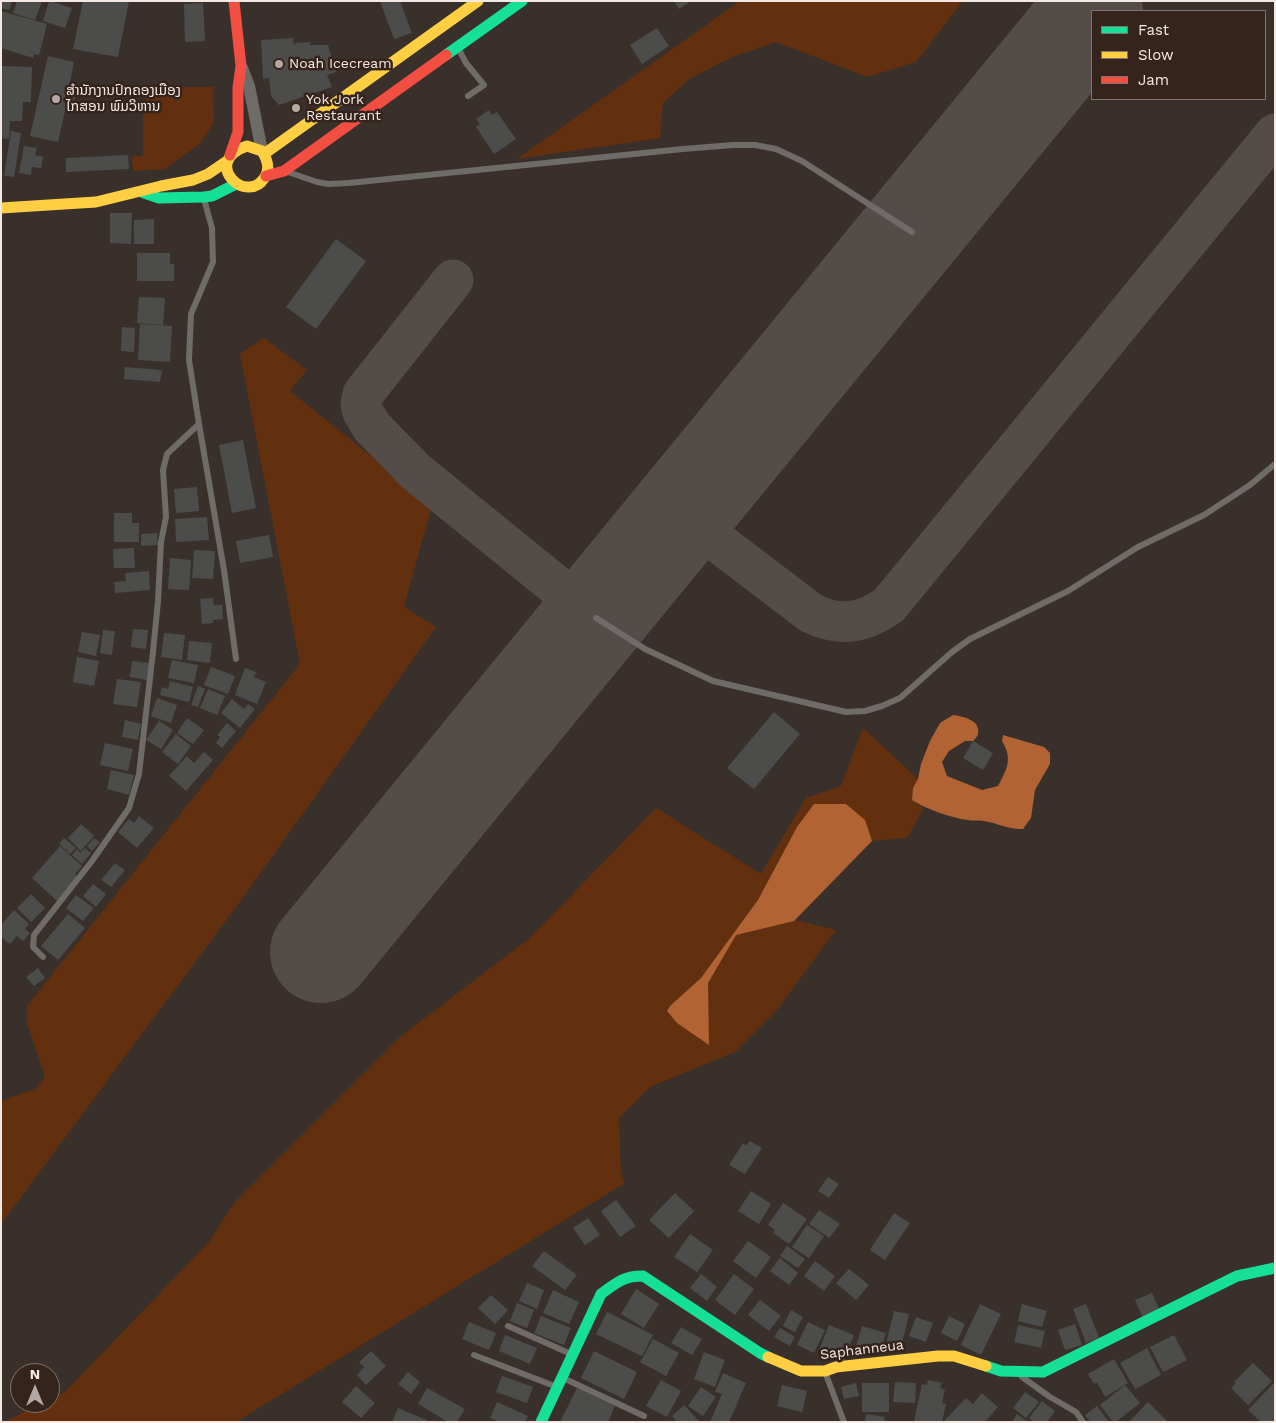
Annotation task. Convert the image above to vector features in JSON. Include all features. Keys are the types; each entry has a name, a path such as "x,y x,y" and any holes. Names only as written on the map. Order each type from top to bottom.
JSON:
{"street":[{"path":"234,1 241,66 238,88 238,132 226,167 231,180 242,187 249,187 262,181 268,169 249,86 241,66"},
{"path":"263,152 478,1"},
{"path":"266,176 284,170 522,1"},
{"path":"1,208 96,202 193,180 208,174 241,147 247,146 263,152"},
{"path":"140,192 159,198 204,197 212,196 236,184"},
{"name":"Saphanneua","path":"541,1422 602,1294 617,1282 630,1276 643,1276 760,1353 801,1371 825,1371 836,1367 954,1356 1001,1371 1043,1372 1237,1276 1275,1268"}],"lane":[{"path":"457,47 466,63 484,84 468,96"},
{"path":"284,170 316,182 328,184 349,183 683,149 755,145 776,149 802,161 912,232"},
{"path":"204,197 212,228 213,262 191,314 189,360 224,570 236,659"},
{"path":"43,957 34,947 34,935 92,861 129,808 137,782 145,730 162,542 166,517 163,470 168,454 199,424"},
{"path":"596,618 645,649 712,681 846,712 865,711 900,698 952,652 970,639 1068,591 1138,547 1204,515 1250,485 1275,464"},
{"path":"508,1326 573,1355"},
{"path":"474,1355 560,1382 644,1416"},
{"path":"825,1371 844,1422"},
{"path":"1015,1372 1050,1397 1076,1412 1083,1422"}],"shaded area":[{"path":"740,1 963,1 916,62 867,77 776,42 732,57 689,79 663,103 660,138 517,159"},
{"path":"149,87 213,87 214,122 201,143 164,169 133,171 132,157 143,155 143,114"},
{"path":"264,338 307,370 290,391 432,505 404,607 436,627 242,899 1,1224 1,1101 37,1088 45,1077 27,1023 27,1006 300,664 240,354"},
{"path":"953,715 974,722 977,725 978,734 973,741 965,741 949,751 942,762 947,776 982,790 998,786 1008,764 1007,753 1002,741 1003,735 1044,747 1050,753 1050,764 1035,790 1031,818 1023,829 954,817 932,810 912,800 913,788 918,779 921,764 930,741 940,723"},
{"path":"863,728 918,779 913,788 912,800 924,808 907,838 872,841 795,920 836,930 777,1010 735,1052 650,1087 619,1118 621,1175 625,1183 236,1422 4,1422 22,1413 60,1413 60,1394 65,1392 209,1242 234,1203 401,1036 530,938 656,808 761,874 806,798 841,786"},
{"path":"814,804 846,804 865,820 872,841 794,921 736,935 708,983 709,1045 677,1023 667,1011 701,978 758,900 797,827"}],"building":[{"path":"1,1 12,1 9,10 1,8"},
{"path":"17,1 42,1 35,20 13,13"},
{"path":"49,1 72,8 65,28 43,21"},
{"name":"ສຳນັກງານປົກຄອງເມືອງ ໄກສອນ ພົມວິຫານ","path":"83,1 129,1 118,57 73,49"},
{"path":"380,1 400,1 412,33 394,39"},
{"path":"674,1 691,1 679,9"},
{"path":"203,3 205,41 185,42 184,4"},
{"path":"1,11 47,24 39,55 34,54 33,58 1,48"},
{"path":"657,28 669,46 642,64 630,45"},
{"path":"293,38 294,45 296,43 310,42 310,45 328,45 336,72 327,75 332,87 279,105 271,96 269,78 263,79 261,40"},
{"name":"ສຳນັກງານປົກຄອງເມືອງ ໄກສອນ ພົມວິຫານ","path":"48,56 74,62 69,87 77,88 71,112 65,111 58,142 30,136"},
{"path":"1,66 32,67 31,102 23,102 22,121 10,121 9,139 1,138"},
{"path":"489,110 492,115 497,112 516,139 494,154 476,127 480,124 476,119"},
{"path":"11,131 21,133 14,177 4,176"},
{"path":"24,146 37,148 35,155 43,157 41,168 32,167 31,175 19,173"},
{"path":"128,155 129,169 66,172 66,158"},
{"path":"110,213 132,213 131,244 110,243"},
{"path":"154,219 154,244 134,244 134,220"},
{"path":"336,239 366,261 316,329 286,307"},
{"path":"137,253 170,253 170,264 174,264 174,281 137,281"},
{"path":"139,297 165,298 163,325 137,323"},
{"path":"140,324 172,326 170,362 138,360"},
{"path":"122,327 135,328 134,352 121,351"},
{"path":"125,367 162,370 160,382 124,379"},
{"path":"243,440 256,508 232,513 219,445"},
{"path":"197,487 199,511 176,513 174,489"},
{"path":"114,513 132,513 132,523 139,523 139,542 114,542"},
{"path":"207,517 209,540 176,542 175,519"},
{"path":"157,533 158,545 141,546 141,534"},
{"path":"269,535 273,557 240,563 236,541"},
{"path":"134,548 135,568 114,568 113,549"},
{"path":"194,550 215,551 213,579 192,578"},
{"path":"170,558 191,560 189,590 168,589"},
{"path":"149,571 150,590 115,593 114,582 126,581 125,573"},
{"path":"213,598 214,605 222,605 223,619 213,620 213,623 202,624 200,599"},
{"path":"133,629 148,630 146,649 131,647"},
{"path":"103,630 115,631 112,655 100,653"},
{"path":"82,632 100,635 96,656 78,652"},
{"path":"164,633 185,635 182,660 161,657"},
{"path":"189,641 212,643 210,663 187,660"},
{"path":"77,657 99,661 94,686 73,682"},
{"path":"172,660 198,665 194,683 168,678"},
{"path":"132,661 149,663 147,680 130,677"},
{"path":"211,667 235,676 228,694 204,685"},
{"path":"245,668 256,672 254,677 266,682 257,704 235,695"},
{"path":"117,679 141,682 137,707 113,704"},
{"path":"170,681 193,687 189,702 160,695 162,687 168,689"},
{"path":"198,686 205,689 198,707 191,705"},
{"path":"208,689 225,696 217,715 200,708"},
{"path":"157,698 177,705 171,723 151,716"},
{"path":"232,699 244,709 248,704 255,709 240,728 221,713"},
{"path":"774,712 800,734 754,789 727,768"},
{"path":"187,718 204,730 193,744 177,733"},
{"path":"125,720 141,724 138,740 122,737"},
{"path":"159,721 173,730 161,749 146,740"},
{"path":"227,723 236,731 222,748 216,743 220,737 217,735"},
{"path":"176,734 191,746 178,764 162,752"},
{"path":"973,741 993,753 983,770 963,758"},
{"path":"105,743 133,749 128,771 100,765"},
{"path":"204,752 213,760 186,791 169,776 187,756 194,763"},
{"path":"111,770 134,775 129,795 107,789"},
{"path":"139,816 154,828 137,848 118,832 129,819 134,823"},
{"path":"81,824 94,836 81,851 68,838"},
{"path":"64,838 76,848 70,854 59,844"},
{"path":"94,838 100,842 92,851 87,846"},
{"path":"60,846 82,866 75,874 78,877 57,901 32,878"},
{"path":"85,848 91,853 82,864 72,855 77,849 80,853"},
{"path":"115,863 125,870 111,887 101,880"},
{"path":"93,884 106,894 96,907 83,896"},
{"path":"31,894 45,908 31,922 17,908"},
{"path":"76,895 94,908 83,921 66,908"},
{"path":"14,910 29,924 25,929 30,933 23,941 17,936 10,944 1,937 1,925"},
{"path":"68,914 85,928 58,960 41,946"},
{"path":"38,968 45,978 34,986 26,977"},
{"path":"750,1141 762,1148 745,1174 729,1165 743,1143 746,1146"},
{"path":"828,1177 839,1184 829,1198 818,1191"},
{"path":"751,1191 771,1204 759,1224 738,1211"},
{"path":"675,1193 694,1211 669,1238 649,1220"},
{"path":"616,1200 636,1226 620,1237 601,1211"},
{"path":"783,1203 807,1219 789,1244 773,1233 775,1230 768,1225"},
{"path":"819,1210 840,1224 829,1238 809,1224"},
{"path":"894,1213 910,1223 885,1260 870,1250"},
{"path":"588,1218 600,1235 585,1245 573,1228"},
{"path":"807,1225 824,1236 809,1258 792,1247"},
{"path":"690,1234 713,1250 697,1272 674,1257"},
{"path":"748,1241 771,1257 756,1278 733,1261"},
{"path":"787,1246 805,1259 798,1268 780,1256"},
{"path":"544,1251 577,1275 565,1290 532,1266"},
{"path":"780,1258 798,1273 789,1285 770,1271"},
{"path":"815,1261 835,1276 824,1291 804,1276"},
{"path":"849,1269 869,1285 856,1300 836,1283"},
{"path":"701,1274 717,1287 707,1301 690,1288"},
{"path":"734,1274 754,1289 735,1315 715,1300"},
{"path":"527,1283 544,1290 537,1309 519,1301"},
{"path":"636,1289 659,1304 644,1328 621,1314"},
{"path":"553,1290 579,1302 569,1324 543,1313"},
{"path":"1152,1293 1160,1311 1143,1318 1135,1300"},
{"path":"491,1295 508,1310 495,1324 478,1308"},
{"path":"760,1300 781,1316 769,1331 748,1315"},
{"path":"517,1303 534,1310 527,1328 510,1321"},
{"path":"980,1304 1001,1314 981,1355 961,1345"},
{"path":"1022,1304 1047,1311 1042,1327 1018,1321"},
{"path":"1086,1304 1099,1338 1086,1343 1073,1309"},
{"path":"791,1310 803,1317 795,1332 783,1326"},
{"path":"894,1311 909,1314 901,1348 886,1344"},
{"path":"607,1312 653,1335 642,1356 596,1334"},
{"path":"541,1316 571,1328 564,1345 534,1333"},
{"path":"949,1316 965,1324 957,1341 941,1333"},
{"path":"916,1317 933,1323 926,1342 909,1336"},
{"path":"469,1322 496,1333 489,1350 462,1339"},
{"path":"808,1322 825,1330 814,1353 797,1345"},
{"path":"1075,1324 1082,1345 1065,1350 1058,1330"},
{"path":"829,1325 854,1335 844,1360 819,1350"},
{"path":"1018,1325 1045,1331 1041,1348 1014,1342"},
{"path":"862,1326 886,1333 880,1353 856,1346"},
{"path":"681,1327 702,1339 692,1355 671,1343"},
{"path":"780,1328 795,1337 790,1346 774,1337"},
{"path":"505,1335 537,1348 530,1364 499,1351"},
{"path":"1174,1335 1187,1360 1163,1372 1150,1347"},
{"path":"653,1339 679,1353 666,1376 640,1362"},
{"path":"1147,1348 1161,1375 1135,1389 1120,1363"},
{"path":"371,1351 386,1366 366,1385 357,1375 364,1367 359,1362"},
{"path":"594,1351 637,1372 624,1399 581,1378"},
{"path":"704,1352 725,1360 715,1387 694,1379"},
{"path":"1114,1359 1128,1383 1105,1397 1097,1382 1094,1384 1088,1374"},
{"path":"1253,1363 1272,1381 1248,1405 1231,1388 1236,1383 1234,1382"},
{"path":"408,1372 420,1382 411,1394 398,1384"},
{"path":"723,1373 746,1383 729,1422 710,1422 722,1394 715,1392"},
{"path":"502,1376 533,1387 527,1403 496,1392"},
{"path":"661,1380 681,1391 667,1417 646,1406"},
{"path":"928,1380 942,1383 940,1388 945,1390 942,1403 946,1404 942,1422 914,1422 922,1384 927,1385"},
{"path":"895,1382 916,1383 915,1403 893,1402"},
{"path":"856,1383 859,1396 844,1399 841,1387"},
{"path":"862,1383 889,1383 889,1412 862,1412"},
{"path":"1274,1383 1275,1422 1259,1422 1248,1410"},
{"path":"782,1385 807,1391 802,1412 777,1406"},
{"path":"1125,1385 1140,1403 1116,1422 1113,1422 1100,1405"},
{"path":"356,1386 375,1403 361,1418 342,1402"},
{"path":"701,1387 716,1397 703,1416 688,1406"},
{"path":"427,1388 465,1409 457,1422 448,1422 418,1404"},
{"path":"577,1388 615,1406 608,1422 560,1422"},
{"path":"1025,1392 1039,1402 1026,1418 1013,1408"},
{"path":"982,1393 998,1407 985,1422 943,1422 966,1398 973,1404"},
{"path":"1042,1401 1055,1411 1047,1422 1034,1422 1029,1418"},
{"path":"497,1402 528,1416 525,1422 499,1422 490,1418"},
{"path":"1148,1402 1168,1422 1129,1422"},
{"path":"684,1405 698,1422 677,1422 672,1416"},
{"path":"1097,1406 1109,1422 1090,1422 1085,1415"},
{"path":"398,1408 431,1422 392,1422"},
{"path":"866,1414 885,1417 884,1422 865,1422"},
{"path":"1017,1414 1028,1422 1012,1422"}],"taxiway":[{"path":"681,514 811,613 831,620 851,621 870,616 889,605 1275,134"},
{"path":"453,280 363,394 361,404 363,412 372,427 416,472 596,618"}],"runway":[{"path":"321,952 1091,13"}],"traffic: fast":[{"path":"446,55 522,1"},
{"path":"144,193 159,198 204,197 212,196 236,184"},
{"path":"986,1366 1001,1371 1043,1372 1237,1276 1275,1268"},
{"path":"541,1422 601,1294 616,1283 630,1277 643,1276 768,1357"}],"traffic: slow":[{"path":"264,154 478,1"},
{"path":"247,146 262,151 268,167 265,177 257,185 248,187 239,185 227,171 227,162 234,153 247,146"},
{"path":"1,208 96,202 193,180 208,174 227,161"},
{"path":"768,1357 801,1371 825,1371 836,1367 938,1356 954,1356 986,1366"}],"traffic: jam":[{"path":"230,155 238,132 238,88 241,66 234,1"},
{"path":"266,176 284,171 446,55"}],"place":[{"name":"Noah Icecream","path":"279,64"},
{"name":"ສຳນັກງານປົກຄອງເມືອງ ໄກສອນ ພົມວິຫານ","path":"56,99"},
{"name":"Yok Jork Restaurant","path":"296,108"}]}
